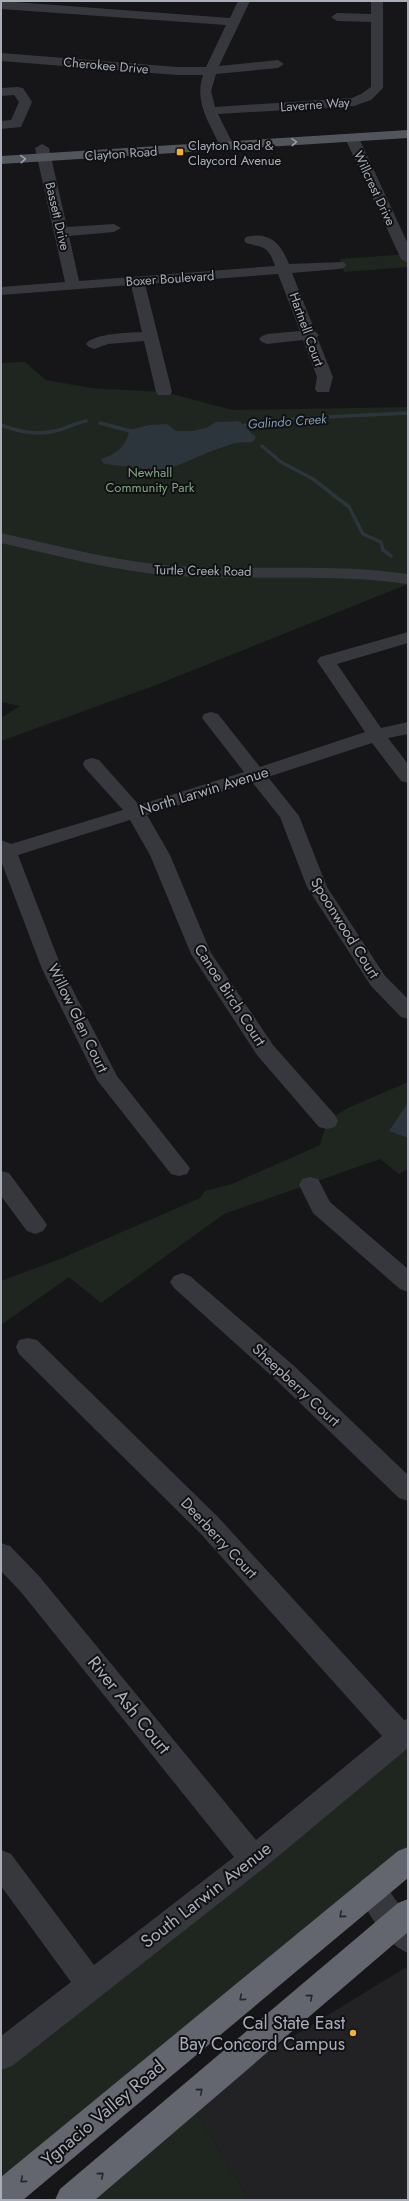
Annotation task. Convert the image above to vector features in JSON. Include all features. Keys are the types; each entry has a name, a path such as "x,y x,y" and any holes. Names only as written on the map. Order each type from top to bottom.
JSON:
{"highway":[{"name":"Ygnacio Valley Road","path":"1,2198 408,1860"},
{"path":"71,2200 405,1922"}],"main road":[{"name":"Clayton Road","path":"1,160 43,153 406,128"},
{"name":"Clayton Road","path":"225,141 352,138 406,128"},
{"name":"Clayton Road","path":"1,150 43,153"}],"street":[{"path":"225,141 211,111 205,92 210,71 244,1"},
{"name":"Laverne Way","path":"211,111 354,102 366,97 377,88 377,1"},
{"path":"1,5 52,5 235,22"},
{"path":"337,17 376,18"},
{"name":"Cherokee Drive","path":"1,57 177,71 210,71 278,64"},
{"path":"1,92 18,91 26,102 16,124 1,125"},
{"name":"Willcrest Drive","path":"352,138 408,259"},
{"name":"Bassett Drive","path":"43,153 73,285"},
{"path":"61,232 114,228"},
{"name":"Hartnell Court","path":"251,240 266,242 276,249 311,335 325,377 323,389"},
{"name":"Boxer Boulevard","path":"1,291 339,265"},
{"path":"137,280 164,392"},
{"path":"267,339 311,335"},
{"path":"94,344 107,340 150,336"},
{"name":"Turtle Creek Road","path":"1,538 110,562 146,568 178,571 325,571 408,579"},
{"path":"408,637 326,661 376,735 408,777"},
{"name":"Spoonwood Court","path":"211,718 289,816 317,887 378,981 408,1012"},
{"name":"North Larwin Avenue","path":"3,850 256,775 376,735 408,728"},
{"name":"Canoe Birch Court","path":"92,764 135,812 160,855 201,954 265,1050 327,1121"},
{"name":"Willow Glen Court","path":"3,850 52,969 108,1080 179,1168"},
{"path":"1,1179 35,1225"},
{"path":"310,1185 322,1207 408,1283"},
{"name":"Sheepberry Court","path":"182,1282 284,1372 408,1492"},
{"name":"Deerberry Court","path":"28,1347 209,1525 404,1734"},
{"name":"River Ash Court","path":"1,1554 30,1584 254,1859"},
{"name":"South Larwin Avenue","path":"1,2055 254,1859 404,1734"},
{"path":"1,1863 91,1985"},
{"path":"372,1890 405,1922"}],"shaded area":[{"path":"238,421 256,437 253,442 235,443 209,452 165,471 151,472 140,468 104,464 101,459 120,449 126,441 129,430 149,425 167,424 176,431 193,431 206,428 216,422"},
{"path":"408,1104 408,1138 389,1131"},
{"name":"Cal State East Bay Concord Campus","path":"408,1966 408,2200 249,2200 189,2100"}],"green space":[{"path":"408,254 408,267 344,272 340,259"},
{"name":"Newhall Community Park","path":"25,362 46,380 91,388 164,392 233,410 408,407 408,584 156,685 1,741 1,718 20,706 1,702 1,363"},
{"path":"408,1082 408,1169 399,1174 380,1159 224,1214 101,1303 69,1277 1,1325 1,1281 60,1259 200,1198 205,1191 232,1184 320,1145 327,1121 348,1108"},
{"path":"408,1731 408,1860 1,2198 1,2055"},
{"path":"189,2100 249,2200 71,2200"}],"waterway":[{"name":"Galindo Creek","path":"239,426 304,418 408,413"},
{"name":"Galindo Creek","path":"1,425 15,430 44,433 52,432 86,421"},
{"name":"Galindo Creek","path":"100,423 134,432"},
{"path":"262,446 281,462 313,479 349,507 363,534 381,542 383,550 391,556"}],"place":[{"name":"Clayton Road & Claycord Avenue","path":"180,152"},
{"name":"Cal State East Bay Concord Campus","path":"353,2033"}]}
